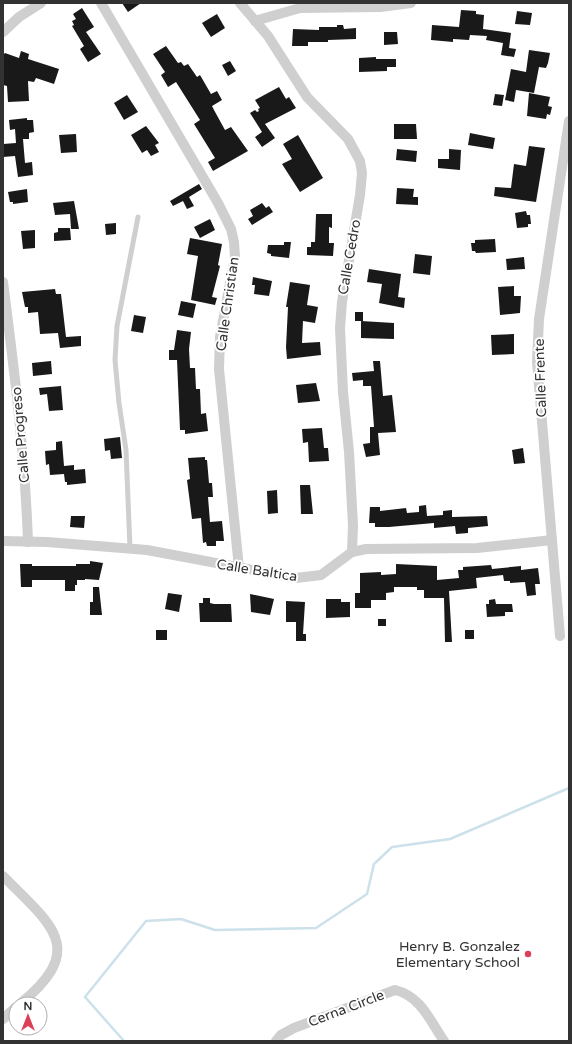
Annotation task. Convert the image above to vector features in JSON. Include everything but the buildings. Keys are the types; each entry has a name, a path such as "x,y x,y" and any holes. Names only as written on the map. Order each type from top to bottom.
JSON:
{"street":[{"path":"3,32 19,17 41,3"},
{"name":"Calle Christian","path":"101,3 218,203 231,229 235,257 220,337 219,369 239,568"},
{"name":"Calle Cedro","path":"240,3 280,53 307,97 348,139 360,161 362,173 360,195 343,294 340,328 343,392 349,452 353,524 352,552"},
{"path":"255,21 300,8 380,7 411,3"},
{"name":"Calle Frente","path":"560,636 537,379 537,341 552,226 569,121"},
{"name":"Calle Progreso","path":"3,282 16,387 26,499 28,542"},
{"name":"Calle Baltica","path":"3,541 130,548 296,578 321,575 352,552 376,549 477,548 552,540"},
{"path":"3,876 42,914 52,927 58,942 57,956 53,968 30,996"},
{"name":"Cerna Circle","path":"276,1041 281,1035 294,1028 395,990 406,993 417,1000 444,1041"}],"lane":[{"path":"130,548 126,450 119,403 115,360 117,326 138,217"}],"waterway":[{"path":"124,1041 85,997 146,921 181,919 215,930 316,928 367,894 374,864 392,847 450,839 569,788"}],"place":[{"name":"Henry B. Gonzalez Elementary School","path":"528,954"}]}
